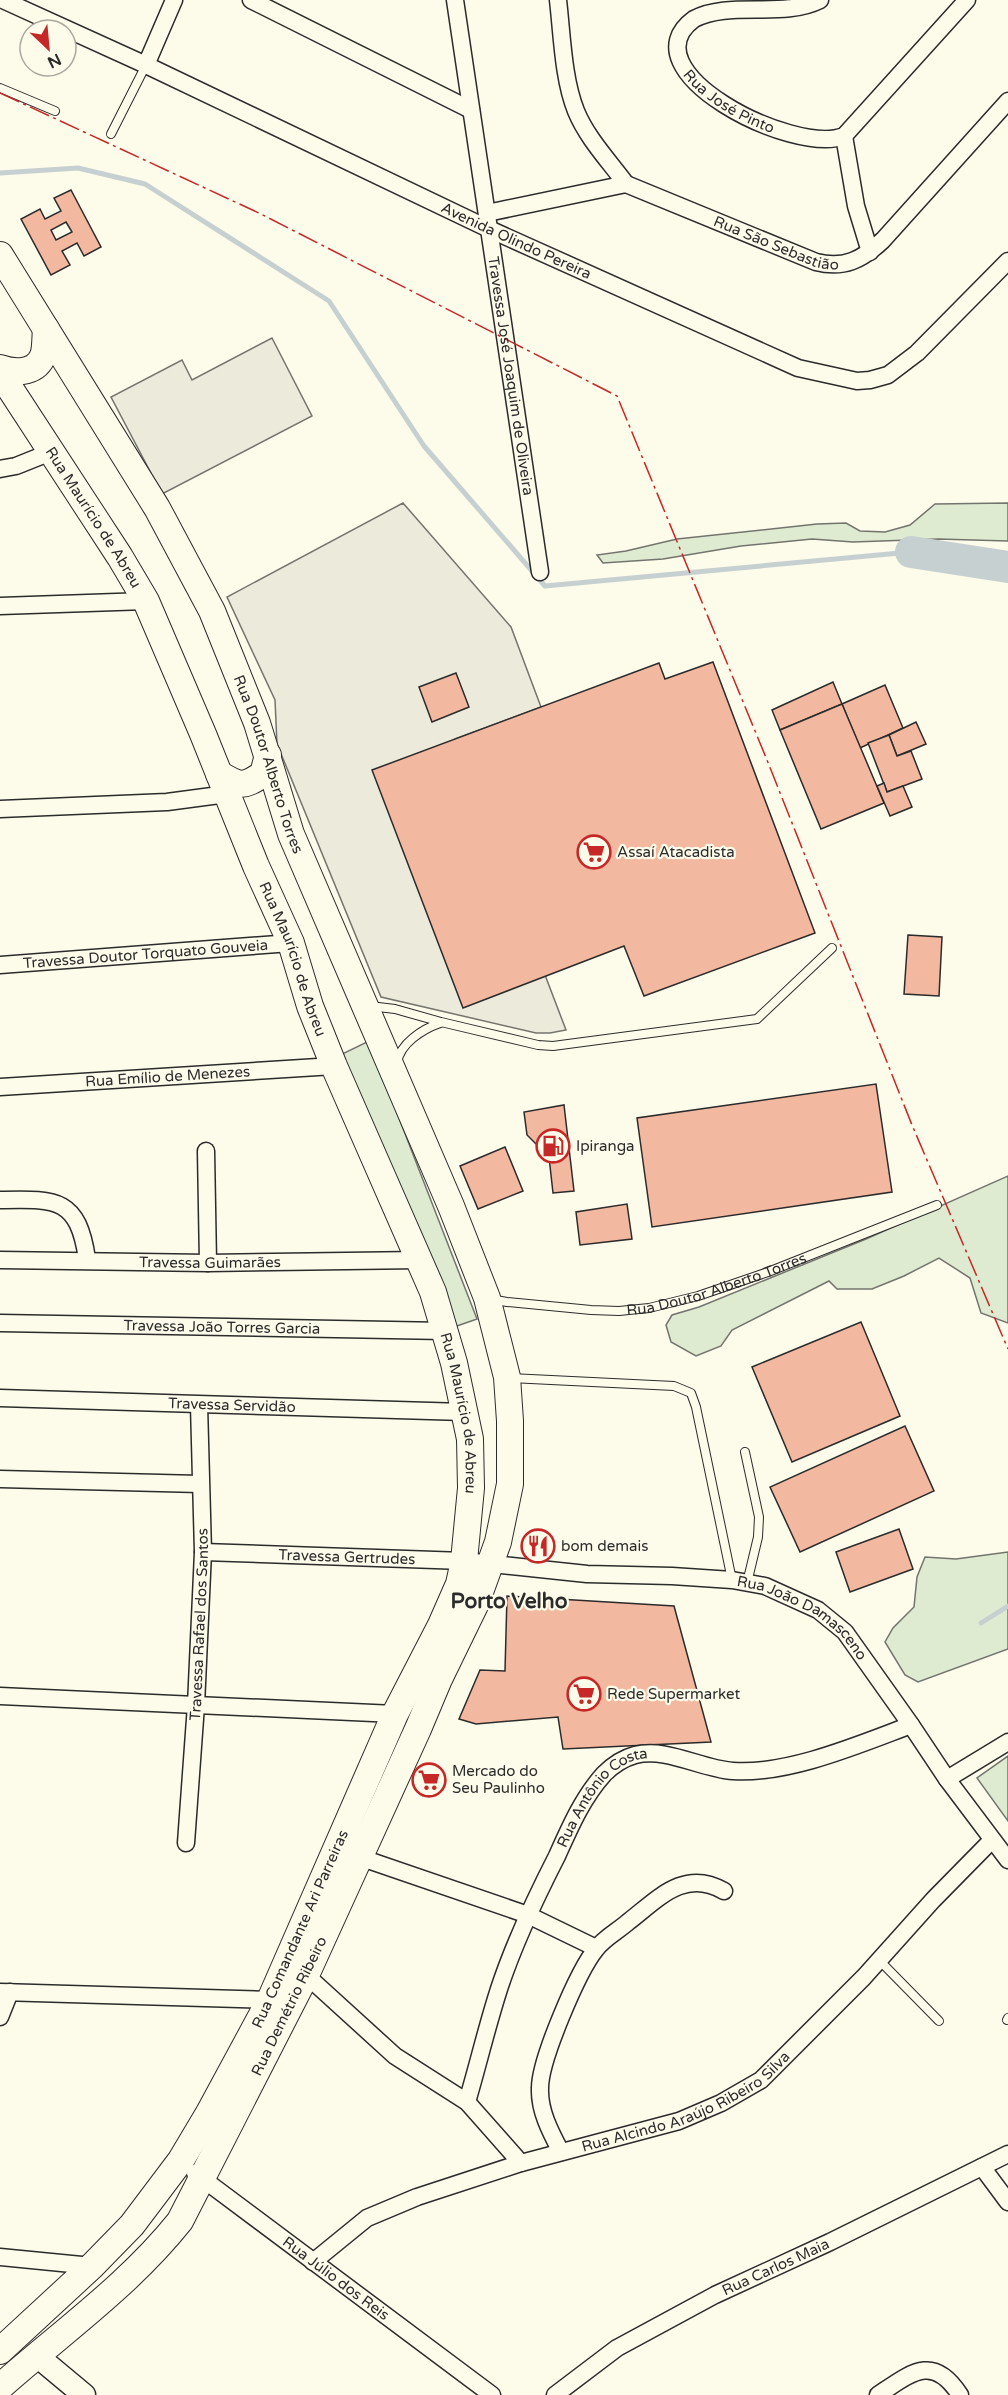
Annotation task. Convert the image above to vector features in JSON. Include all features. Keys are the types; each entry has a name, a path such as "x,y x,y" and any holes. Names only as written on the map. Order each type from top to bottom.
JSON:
{"main road":[{"name":"Rua Doutor Alberto Torres","path":"0,255 157,508 227,643 268,755 291,834 451,1206 487,1298 507,1377 510,1484 498,1542 490,1563"},
{"path":"0,368 10,372 19,372 36,364 43,357 46,329"},
{"name":"Rua Maurício de Abreu","path":"0,373 120,556 146,601 291,943 310,1006 334,1066 433,1292 445,1330 470,1439 471,1488 462,1573"},
{"path":"223,784 248,784 263,774 268,755"},
{"path":"237,820 243,806 254,798 270,799 283,806"},
{"name":"Rua Demétrio Ribeiro","path":"0,2387 96,2306 159,2248 180,2221 306,1975 439,1678 476,1603 490,1563"},
{"name":"Rua Comandante Ari Parreiras","path":"7,2344 92,2266 132,2225 181,2160 209,2114 270,2001 395,1714 441,1625 462,1573"}],"street":[{"name":"Avenida Olindo Pereira","path":"3,0 488,221 798,368 857,381 888,375 917,353 1008,261"},
{"path":"146,65 174,0"},
{"path":"251,0 471,110"},
{"name":"Travessa José Joaquim de Oliveira","path":"454,0 540,572"},
{"path":"488,221 626,184 592,139 576,111 568,81 558,0"},
{"name":"Rua José Pinto","path":"820,0 788,7 722,4 692,21 679,38 677,48 687,75 706,93 774,130 793,136 824,140 844,136"},
{"path":"870,252 856,206 844,136 967,0"},
{"name":"Rua São Sebastião","path":"626,184 816,262 841,265 870,252 1008,101"},
{"path":"0,469 16,466 51,452"},
{"path":"0,606 146,601"},
{"path":"0,809 167,802 223,784"},
{"name":"Travessa Doutor Torquato Gouveia","path":"0,965 291,943"},
{"name":"Rua Emílio de Menezes","path":"0,1087 334,1066"},
{"path":"206,1151 208,1263"},
{"path":"0,1200 33,1200 56,1204 70,1211 79,1222 87,1259"},
{"name":"Travessa Guimarães","path":"0,1260 87,1259 208,1263 420,1260"},
{"name":"Travessa João Torres Garcia","path":"0,1323 445,1330"},
{"name":"Travessa Servidão","path":"0,1398 464,1412"},
{"name":"Travessa Rafael dos Santos","path":"186,1843 196,1705 203,1552 199,1405"},
{"path":"0,1479 200,1484"},
{"name":"Travessa Gertrudes","path":"203,1552 462,1573 490,1563"},
{"name":"Rua João Damasceno","path":"490,1563 587,1574 672,1576 739,1581 765,1586 818,1610 845,1632 912,1725 947,1779 1008,1860"},
{"path":"0,1696 395,1714"},
{"name":"Rua Antônio Costa","path":"467,2102 499,1989 528,1915 588,1794 606,1772 635,1755 652,1753 732,1771 764,1770 844,1750 912,1725"},
{"path":"947,1779 1008,1742"},
{"name":"Rua Alcindo Araújo Ribeiro Silva","path":"313,2262 367,2218 417,2197 521,2163 679,2121 721,2103 761,2080 879,1960 933,1900 992,1840"},
{"path":"359,1857 528,1915 596,1948"},
{"path":"561,2152 548,2126 541,2101 541,2078 546,2056 568,2003 596,1948 663,1893 682,1885 706,1883 724,1892"},
{"path":"306,1975 395,2056 467,2102 521,2163"},
{"path":"0,2017 5,1992 270,2001"},
{"name":"Rua Carlos Maia","path":"555,2395 616,2348 705,2300 1008,2154"},
{"name":"Rua Júlio dos Reis","path":"181,2160 201,2179 492,2395"},
{"path":"982,2167 1008,2202"},
{"path":"0,2257 92,2266"},
{"path":"7,2344 36,2355 84,2395"},
{"path":"878,2395 906,2376 929,2369 943,2375 960,2394"}],"lane":[{"path":"111,134 146,65"},
{"path":"0,88 55,111"},
{"path":"365,1006 395,1009 538,1045 553,1046 758,1019 832,948"},
{"path":"394,1077 398,1055 424,1029 441,1022"},
{"name":"Rua Doutor Alberto Torres","path":"487,1298 591,1310 619,1311 649,1308 699,1296 751,1278 937,1205"},
{"path":"507,1377 674,1386 691,1394 739,1581"},
{"path":"739,1581 758,1537 759,1517 745,1452"},
{"path":"879,1960 939,2021"}],"green space":[{"path":"1008,503 1008,541 938,539 853,542 812,539 741,546 663,559 603,563 597,555 677,539 817,524 846,523 860,531 885,532 910,525 935,504"},
{"path":"369,1041 477,1319 454,1327 338,1056"},
{"path":"1008,1176 1008,1323 981,1313 970,1278 939,1258 872,1289 837,1289 829,1281 732,1330 721,1346 696,1356 671,1342 666,1325 672,1315 699,1307 866,1239"},
{"path":"1008,1552 1008,1649 918,1682 905,1675 885,1642 893,1628 914,1607 917,1577 925,1557 956,1559"},
{"path":"1008,1756 1008,1821 977,1778"}],"shaded area":[{"path":"272,338 312,416 162,494 111,397 182,360 192,380"},
{"path":"403,503 511,627 541,707 455,739 566,1030 536,1033 381,997 277,744 275,700 227,597"}],"building":[{"path":"71,190 101,247 84,256 77,243 62,251 70,265 51,275 21,219 40,209 45,219 61,211 54,198","holes":["66,222 72,232 56,240 51,230"]},
{"name":"Assaí Atacadista","path":"713,662 815,933 644,996 624,946 463,1008 372,770 659,663 665,679"},
{"path":"456,673 469,707 432,722 419,687"},
{"path":"833,682 842,704 780,730 772,710"},
{"path":"885,685 903,728 860,748 842,704"},
{"path":"842,704 884,803 821,829 780,730"},
{"path":"916,722 926,744 897,756 889,735"},
{"path":"889,735 897,756 911,751 922,779 887,792 868,743"},
{"path":"884,783 887,792 903,786 912,807 890,816 877,786"},
{"path":"908,935 942,937 939,996 904,994"},
{"path":"876,1084 892,1192 652,1227 637,1118"},
{"name":"Ipiranga","path":"564,1105 574,1191 553,1193 549,1157 527,1135 524,1112"},
{"path":"505,1147 523,1191 478,1209 460,1166"},
{"path":"627,1204 632,1239 580,1245 576,1212"},
{"path":"861,1322 900,1416 792,1462 752,1367"},
{"path":"905,1426 934,1491 800,1552 770,1487"},
{"path":"899,1529 913,1569 850,1592 836,1552"},
{"name":"bom demais","path":"551,1539 551,1551 525,1553 524,1540"},
{"name":"Rede Supermarket","path":"507,1596 674,1606 711,1742 563,1749 558,1717 476,1724 459,1719 480,1670 505,1671"}],"waterway":[{"path":"0,173 78,168 145,184 329,301 424,446 545,586 911,552"},
{"path":"911,552 1008,567"},
{"path":"981,1623 1008,1606"}],"power":[{"path":"0,93 261,214 617,396 767,760 912,1125 1008,1349"}],"place":[{"name":"Assaí Atacadista","path":"594,852"},
{"name":"Ipiranga","path":"553,1146"},
{"name":"bom demais","path":"538,1546"},
{"name":"Rede Supermarket","path":"584,1694"},
{"name":"Mercado do Seu Paulinho","path":"429,1780"}],"district":[{"name":"Porto Velho","path":"509,1601"}]}
